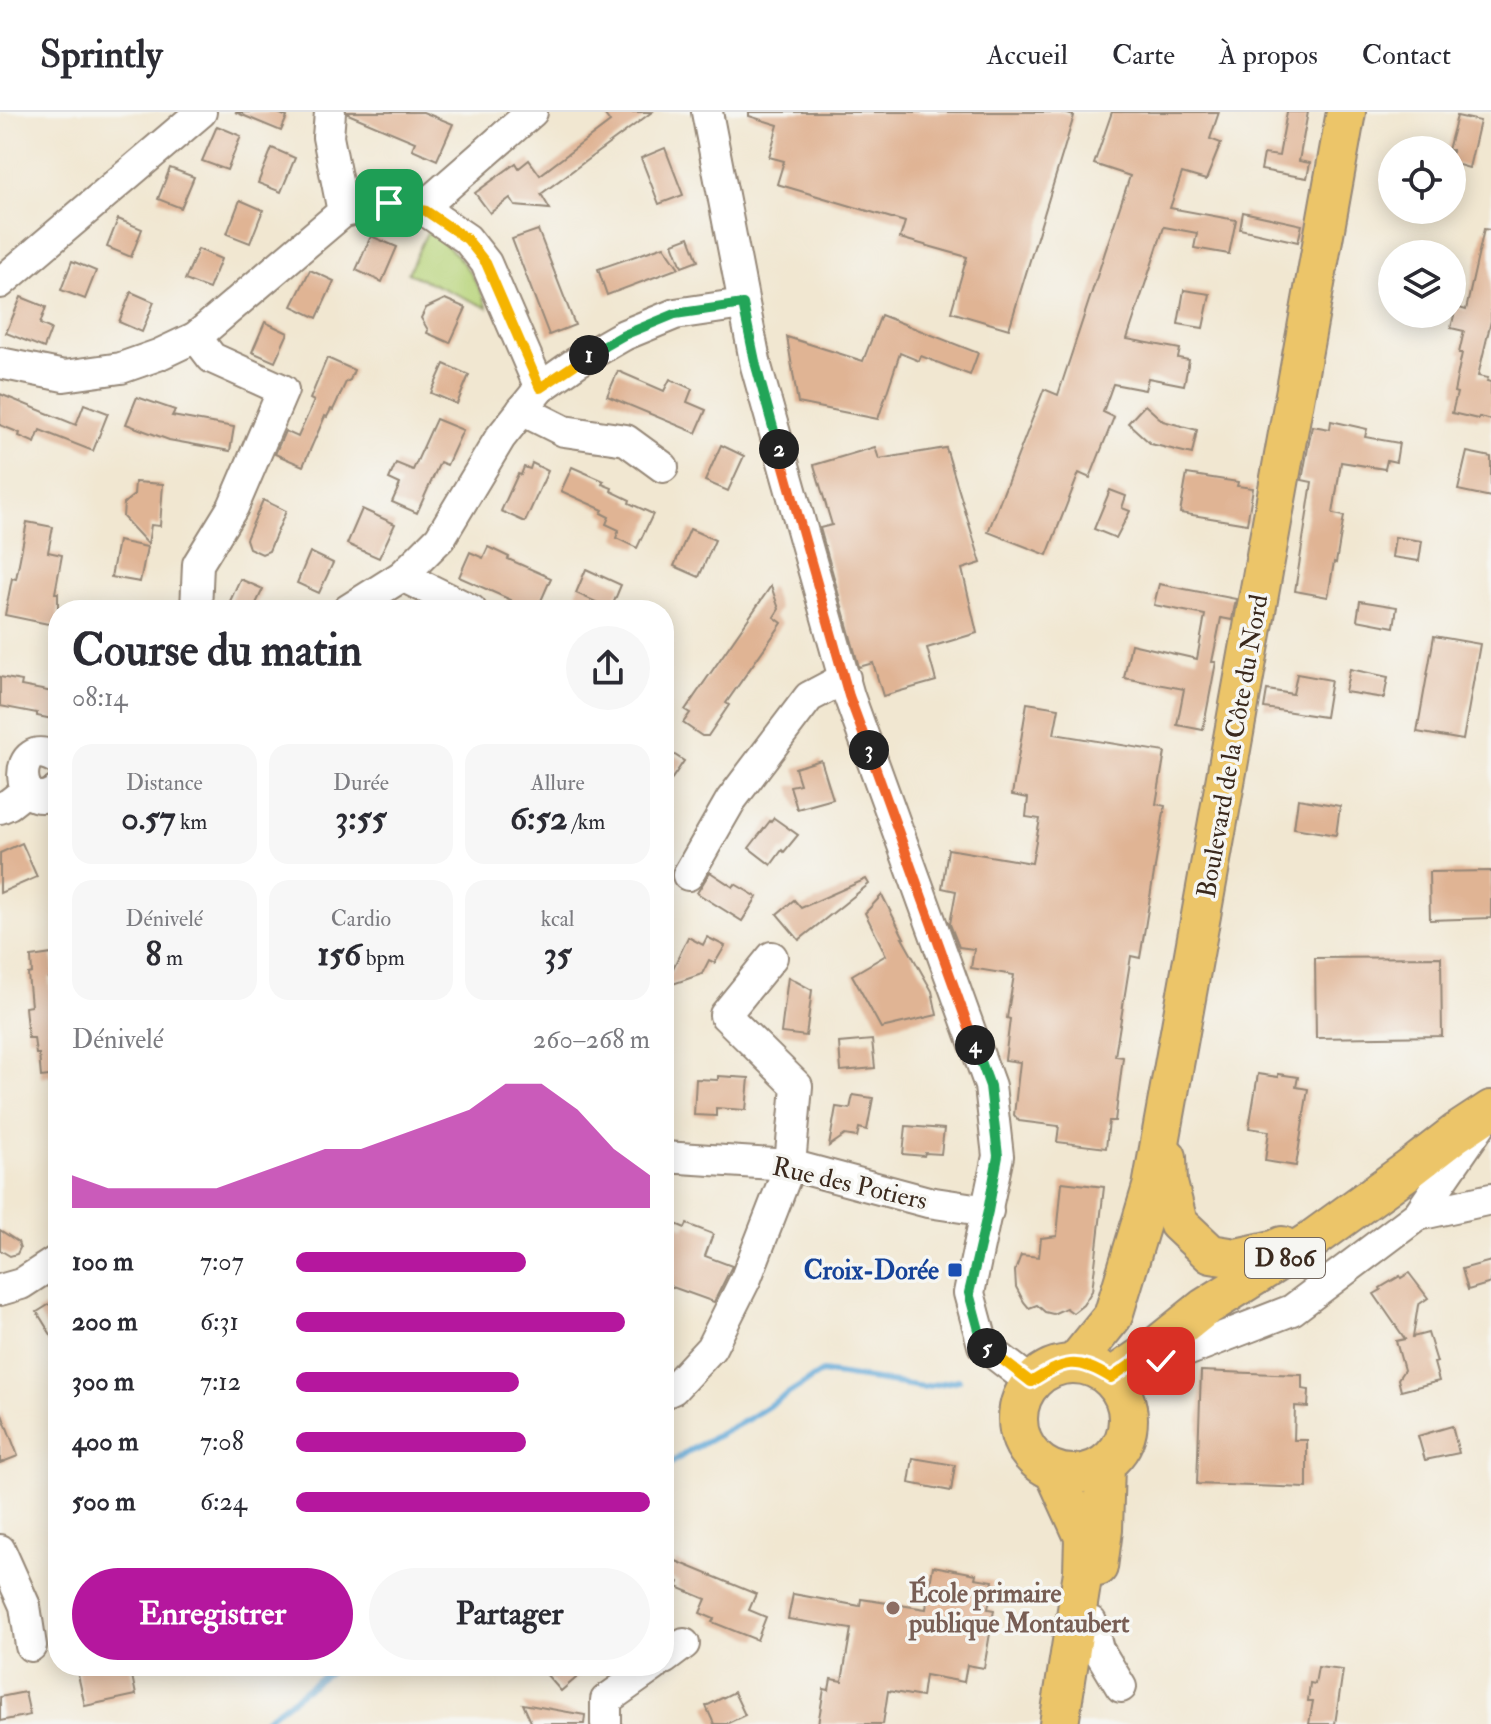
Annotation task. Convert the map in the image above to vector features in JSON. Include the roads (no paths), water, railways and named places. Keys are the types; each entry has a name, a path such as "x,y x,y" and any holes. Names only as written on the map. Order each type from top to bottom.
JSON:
{"main road":[{"name":"Boulevard de la Côte du Nord","path":"1075,1363 1113,1316 1152,1187 1346,112"},
{"path":"1166,1111 1168,1183 1178,1223 1211,1254 1236,1258 1277,1249 1456,1133"},
{"name":"D 806","path":"1111,1378 1204,1308 1309,1242 1490,1111"},
{"path":"1075,1363 1094,1367 1111,1378 1122,1392 1128,1410 1128,1430 1119,1452 1105,1465 1087,1473 1063,1475 1044,1468 1033,1459 1022,1443 1017,1424 1021,1398 1031,1382 1056,1366 1075,1363"},
{"path":"1076,1724 1103,1530 1105,1465"},
{"path":"1054,1471 1084,1537 1083,1572 1059,1724"}],"street":[{"path":"0,283 201,112"},
{"path":"330,112 328,137 343,212"},
{"path":"426,211 430,201 532,112"},
{"path":"707,112 756,366 849,696 990,1086 998,1156 969,1293 983,1345 1031,1382"},
{"path":"0,363 64,376 121,368 158,355 196,337 343,212 389,203 426,211 467,239 486,263 531,399 564,431 626,440 663,467"},
{"path":"364,600 402,576 440,538 500,438 531,399 577,362 624,335 675,314 743,304"},
{"path":"196,337 212,358 283,390 233,507 198,564 196,600"},
{"path":"402,576 451,600"},
{"path":"688,875 731,800 809,697 845,678"},
{"path":"0,808 9,804 17,769 31,757 48,755"},
{"path":"17,769 41,797 48,796"},
{"path":"674,1388 711,1348 746,1278 790,1165 797,1086 725,1015 772,957"},
{"path":"1153,1349 1161,1361 1292,1310 1418,1215 1490,1111"},
{"name":"Rue des Potiers","path":"674,1158 790,1165 928,1202 988,1211"},
{"path":"1418,1215 1491,1199"},
{"path":"0,1290 21,1284 48,1266"},
{"path":"0,1550 25,1606 31,1646"},
{"path":"1091,1622 1098,1649 1121,1687"},
{"path":"606,1724 606,1700 640,1676"}],"waterway":[{"path":"674,1461 822,1372 923,1387 959,1380"},
{"path":"259,1724 324,1676"}],"place":[{"name":"Croix-Dorée","path":"955,1270"},
{"name":"École primaire publique Montaubert","path":"893,1608"}]}
